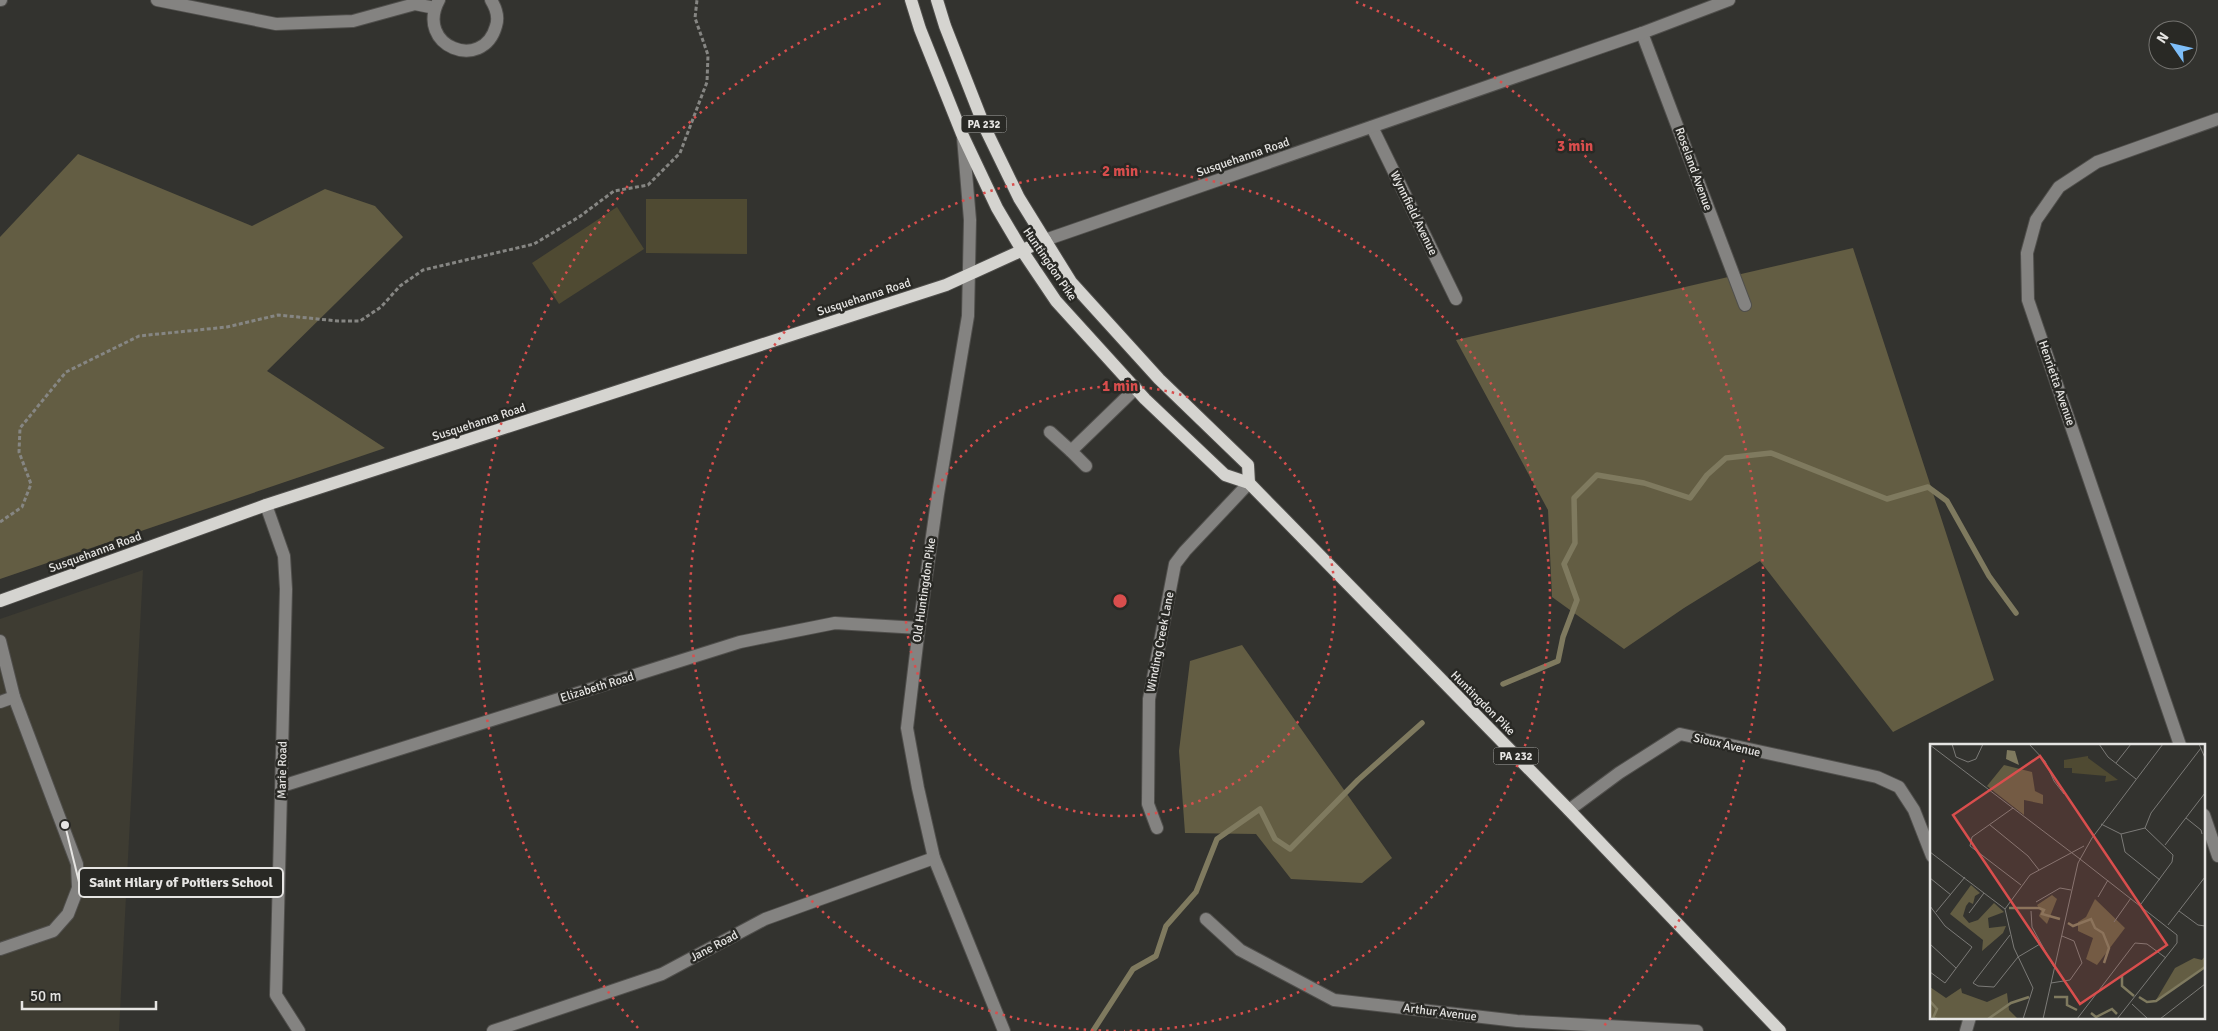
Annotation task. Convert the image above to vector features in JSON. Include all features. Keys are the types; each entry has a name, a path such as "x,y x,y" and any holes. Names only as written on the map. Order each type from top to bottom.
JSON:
{"main road":[{"name":"Huntingdon Pike","path":"911,0 920,29 962,134 998,208 1023,252 1056,301 1136,388 1225,475 1249,483 1569,810 1780,1031"},
{"name":"Huntingdon Pike","path":"937,0 945,26 985,128 1019,198 1045,240 1077,289 1160,379 1248,465 1249,483"},
{"name":"Susquehanna Road","path":"0,601 266,505 970,276 1045,240"}],"street":[{"path":"158,0 276,24 353,21 415,4 437,4 433,18 435,29 440,39 448,46 470,51 480,47 495,32 497,12 491,0"},
{"name":"Susquehanna Road","path":"1045,240 1642,33 1729,0"},
{"name":"Roseland Avenue","path":"1642,33 1745,305"},
{"name":"Henrietta Avenue","path":"2180,744 2028,300 2027,253 2036,220 2060,186 2096,162 2218,119"},
{"name":"Wynnfield Avenue","path":"1372,127 1456,299"},
{"name":"Old Huntingdon Pike","path":"962,134 970,220 968,316 918,628 907,728 934,858 1004,1031"},
{"path":"1071,451 1136,388"},
{"path":"1050,432 1086,466"},
{"name":"Winding Creek Lane","path":"1157,828 1148,804 1150,699 1175,564 1249,483"},
{"name":"Marie Road","path":"266,505 284,556 286,589 276,995 298,1031"},
{"name":"Elizabeth Road","path":"282,786 740,642 835,622 918,628"},
{"path":"0,641 14,697 77,864 78,888 68,914 53,931 0,949"},
{"path":"0,702 14,697"},
{"name":"Sioux Avenue","path":"1569,810 1619,773 1680,734 1877,777 1899,787 1914,810 1930,851"},
{"path":"2206,821 2218,856"},
{"name":"Jane Road","path":"493,1031 662,974 765,919 934,858"},
{"name":"Arthur Avenue","path":"1206,919 1240,950 1334,1000 1517,1026 1697,1031"},
{"path":"1966,1031 1970,1018"}],"path":[{"path":"0,522 22,507 31,484 19,452 20,428 66,372 139,336 227,327 278,315 338,321 360,321 381,307 400,286 423,270 534,244 579,217 614,191 648,185 680,153 707,82 708,55 696,18 697,0"}],"shaded area":[{"path":"78,154 252,226 325,189 375,206 403,237 267,371 385,448 0,579 0,237"},
{"path":"646,199 747,199 747,254 646,253"},
{"path":"617,207 644,249 559,304 532,263"},
{"path":"1853,248 1994,680 1893,732 1760,561 1684,608 1624,649 1552,597 1548,510 1456,340"},
{"path":"143,570 119,1031 0,1031 0,619"},
{"path":"1242,645 1392,858 1362,883 1291,879 1256,834 1185,833 1179,751 1190,661"}],"waterway":[{"path":"1503,684 1558,661 1563,637 1577,600 1564,564 1575,543 1574,498 1597,475 1644,483 1690,498 1707,475 1726,458 1771,453 1887,499 1928,487 1947,501 1989,576 2016,613"},
{"path":"1093,1031 1133,969 1156,956 1166,926 1196,892 1217,839 1260,809 1275,839 1290,849 1358,780 1422,723"}],"place":[{"name":"Saint Hilary of Poitiers School","path":"65,825"}]}
